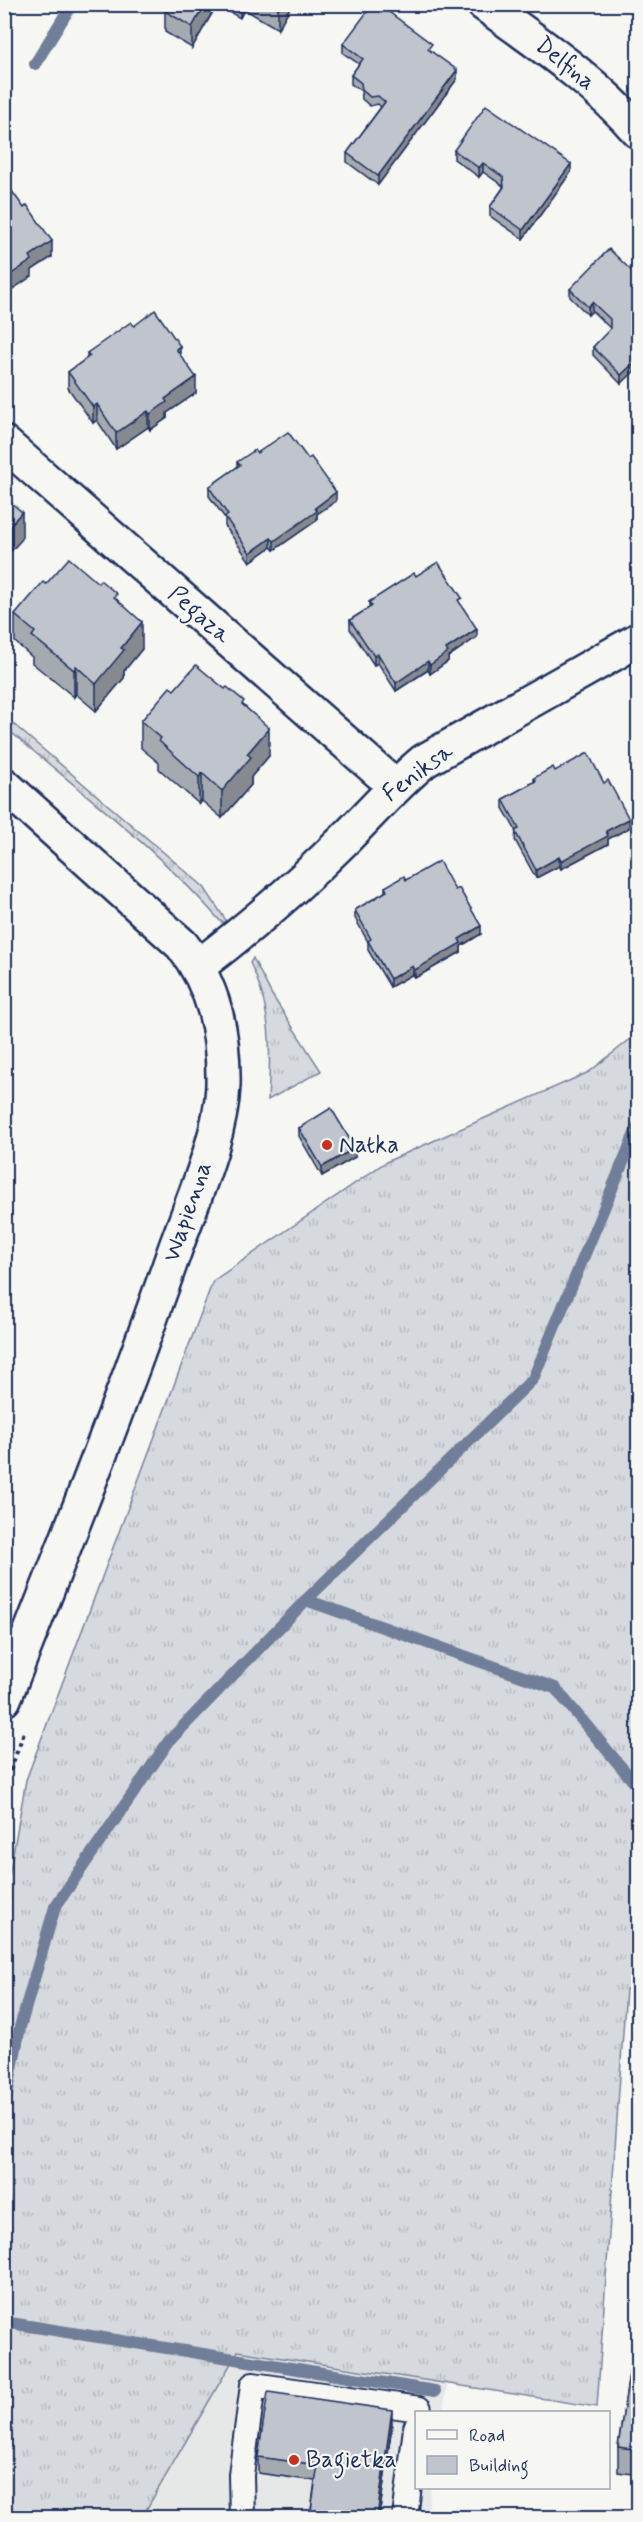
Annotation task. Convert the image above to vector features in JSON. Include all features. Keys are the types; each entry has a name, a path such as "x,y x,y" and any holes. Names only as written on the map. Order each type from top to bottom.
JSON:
{"street":[{"name":"Delfina","path":"484,4 570,65 613,103 639,130"},
{"name":"Pegaza","path":"4,443 394,785"},
{"name":"Feniksa","path":"199,966 268,911 346,838 394,785 424,761 639,640"},
{"name":"Wapienna","path":"4,785 182,945 199,966 210,990 222,1044 223,1086 219,1122 97,1466 4,1699"}],"lane":[{"path":"242,2517 241,2475 253,2385 419,2409 418,2411"},
{"path":"405,2517 415,2443"}],"shaded area":[{"path":"237,2351 447,2384 443,2411 415,2411 415,2489 431,2489 427,2517 142,2518"}],"green space":[{"path":"4,716 204,887 227,922 221,922 197,895 144,845 5,727"},
{"path":"253,958 272,995 321,1071 268,1100 270,1065 268,1030 263,996 250,963"},
{"path":"638,1033 638,1989 626,1989 597,2407 238,2351 142,2517 5,2517 5,1899 26,1780 213,1281 386,1162 589,1072"}],"building":[{"path":"169,4 205,4 192,27 165,11"},
{"path":"373,4 378,4 432,44 428,49 457,70 378,176 347,153 385,102 378,96 370,97 362,90 361,83 351,75 363,59 343,44"},
{"path":"486,105 571,164 523,230 490,207 504,187 503,177 483,163 479,168 454,150"},
{"path":"4,180 24,208 27,205 52,241 30,256 32,260 4,279"},
{"path":"609,249 639,278 639,358 621,375 593,347 610,329 610,319 592,302 588,307 570,289"},
{"path":"155,310 180,346 176,349 196,377 165,399 167,402 150,414 148,411 116,433 97,404 93,407 68,372 90,356 87,353 131,322 134,326"},
{"path":"288,432 308,459 311,457 336,492 315,508 317,511 274,541 271,538 250,553 225,517 228,515 209,487 240,465 237,462 255,450 257,453"},
{"path":"4,497 22,512 4,532"},
{"path":"69,558 98,583 100,580 117,594 114,597 142,622 121,648 124,650 96,684 76,666 74,670 32,636 35,632 15,615 43,582 46,584"},
{"path":"438,562 462,598 458,600 477,629 446,649 448,652 430,665 428,661 396,683 378,654 374,656 350,620 372,606 369,602 414,573 416,576"},
{"path":"196,665 244,701 242,704 269,728 247,754 251,757 222,791 202,773 199,777 159,741 161,738 141,721 170,687 174,690"},
{"path":"588,753 604,783 608,780 629,819 606,831 608,836 561,861 559,857 536,870 515,831 519,829 503,799 536,781 534,778 553,767 555,771"},
{"path":"439,861 455,890 459,888 481,926 459,939 461,943 415,970 413,966 390,979 368,941 371,939 355,910 387,891 385,887 404,876 406,880"},
{"path":"331,1108 355,1148 322,1167 299,1128"},
{"path":"639,2308 639,2450 618,2447"},
{"path":"268,2392 392,2410 377,2517 310,2517 318,2465 258,2457"},
{"path":"441,2514 503,2517 441,2517"}],"waterway":[{"path":"35,64 72,4"},
{"path":"4,2111 20,2027 55,1907 169,1741 306,1600 533,1379 638,1126"},
{"path":"306,1600 555,1688 638,1787"},
{"path":"4,2322 435,2391"}],"place":[{"name":"Natka","path":"327,1145"},
{"name":"Bagietka","path":"294,2460"}]}
